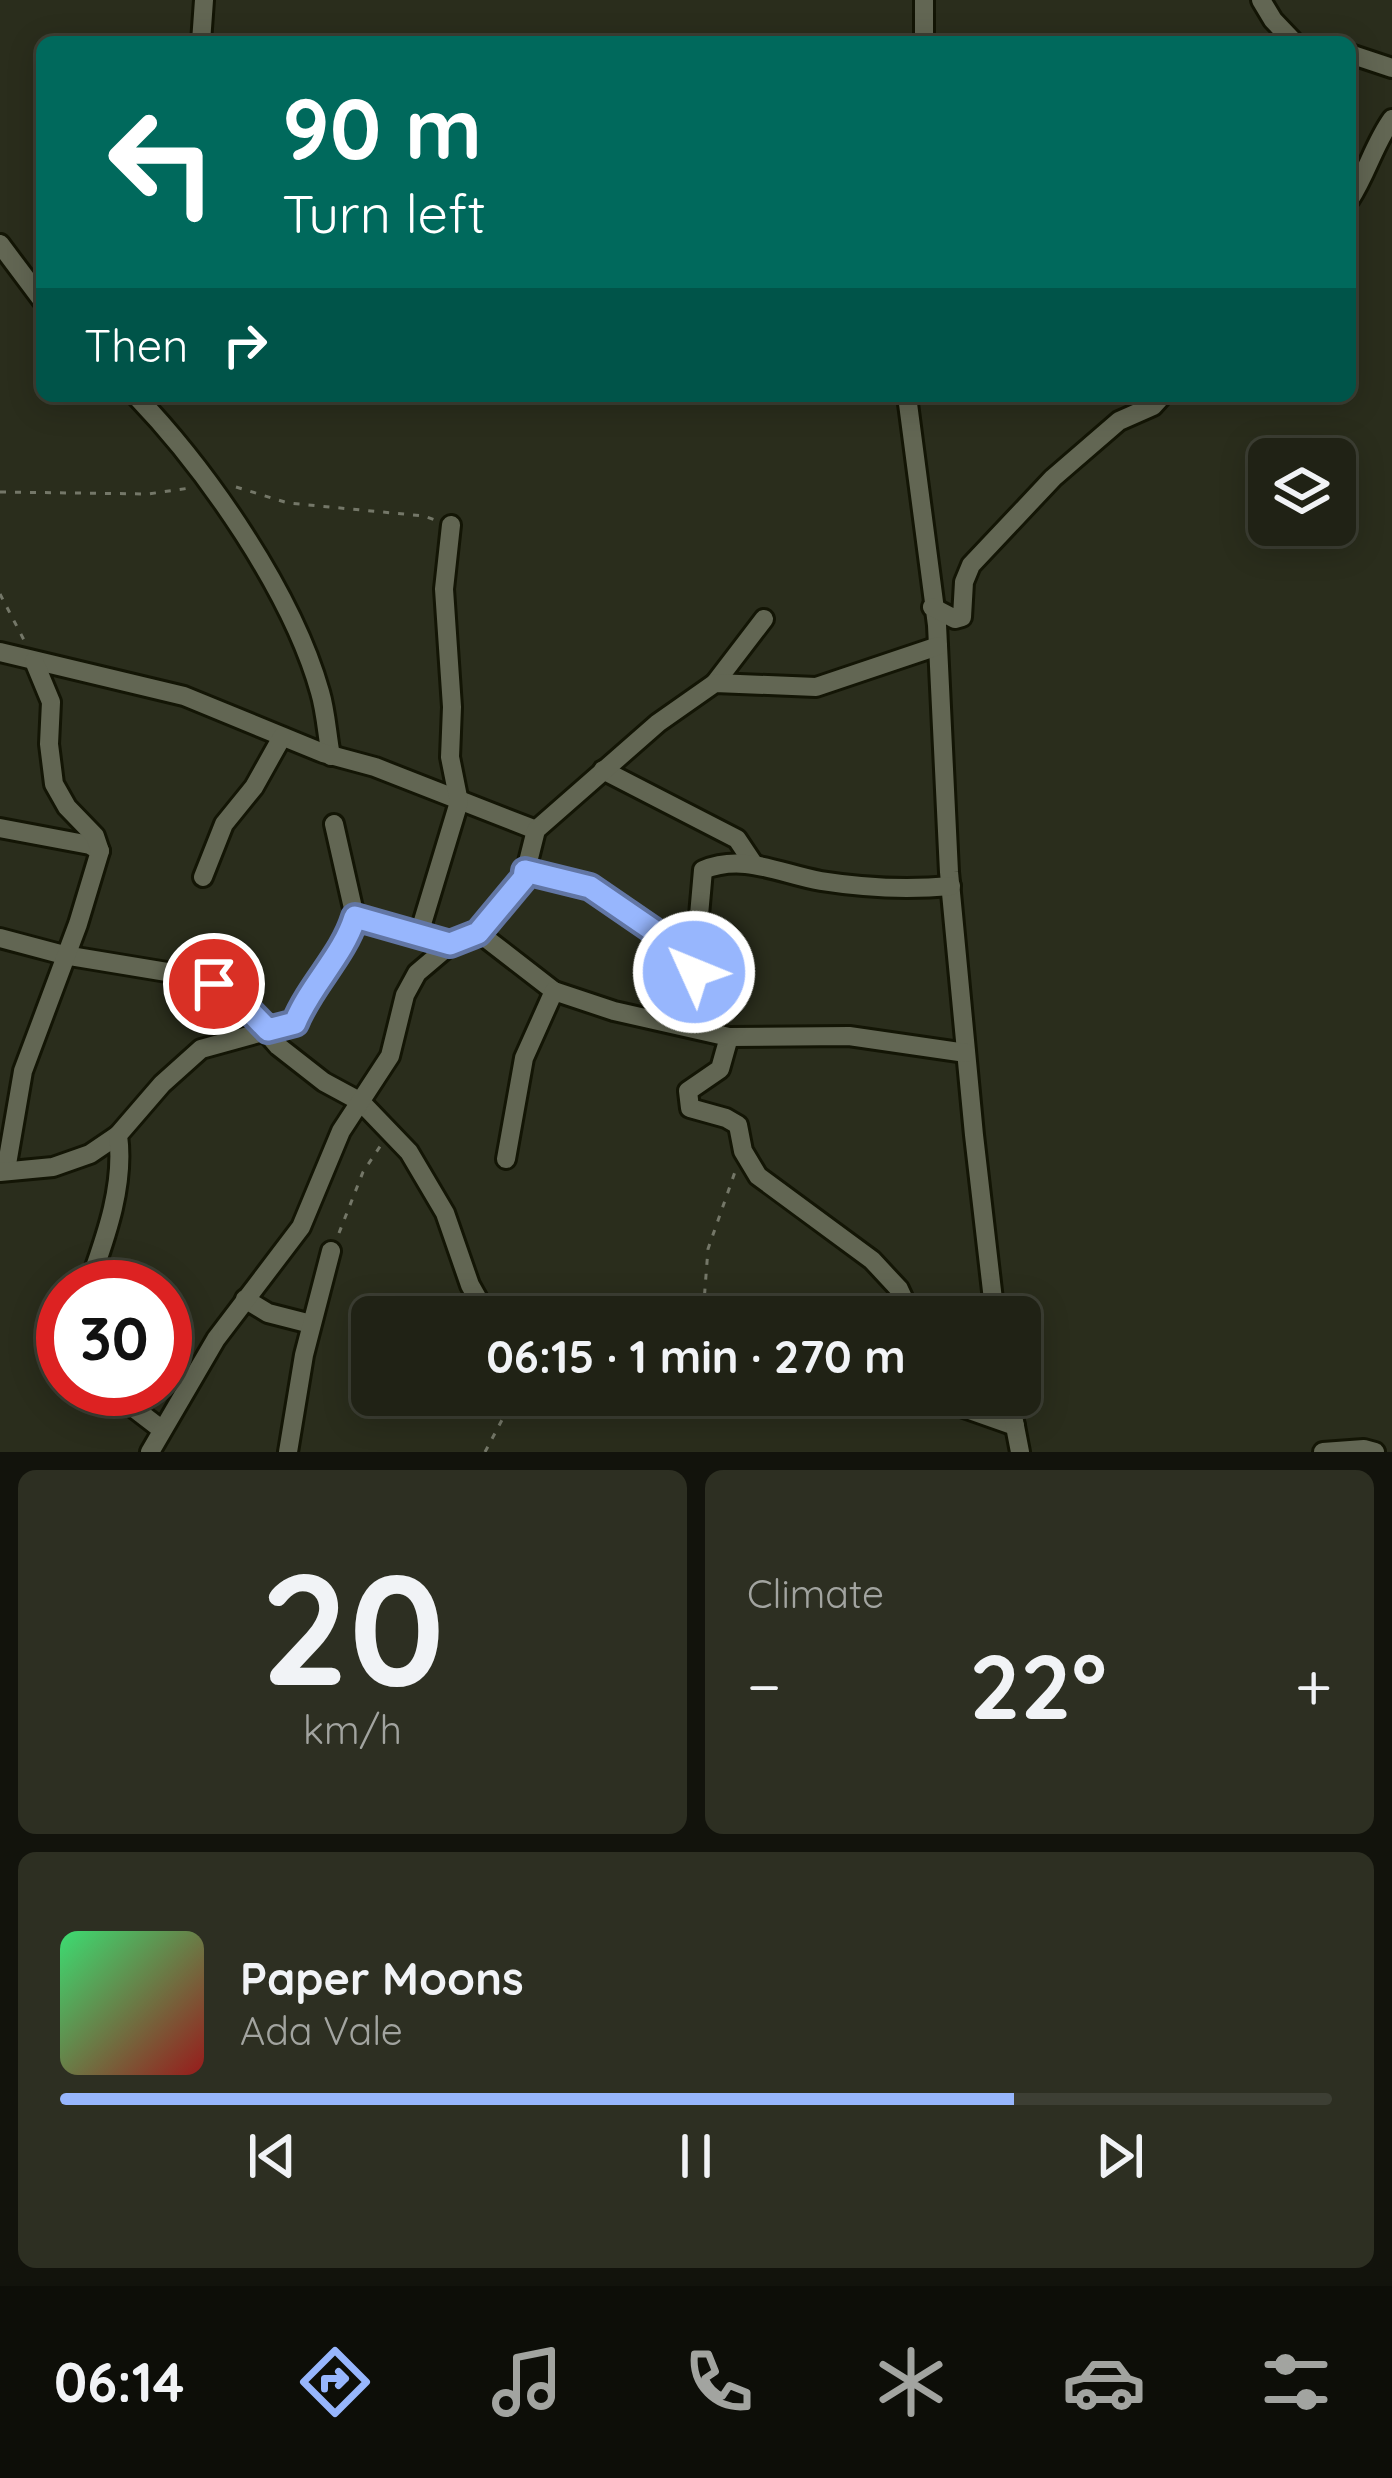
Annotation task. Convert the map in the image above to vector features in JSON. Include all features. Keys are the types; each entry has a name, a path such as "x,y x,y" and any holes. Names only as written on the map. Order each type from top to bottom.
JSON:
{"street":[{"path":"201,36 204,0"},
{"path":"924,0 924,36"},
{"path":"1262,0 1288,36"},
{"path":"1356,55 1392,68"},
{"path":"1356,189 1376,142 1392,119"},
{"path":"0,244 36,292"},
{"path":"141,402 184,449 272,582 320,693 331,756"},
{"path":"908,402 938,646 951,886 993,1296"},
{"path":"932,607 955,620 962,617 964,582 971,565 1052,478 1119,421 1157,402"},
{"path":"419,934 459,802 450,757 452,707 444,589 451,525"},
{"path":"150,1452 245,1299 301,1226 341,1131 389,1056 417,973 450,944 478,933 524,878 536,830 603,770 715,683 764,619"},
{"path":"715,683 816,687 938,646"},
{"path":"0,652 184,696 331,756 375,767 536,830"},
{"path":"34,661 50,702 54,784 67,807 95,836 100,851 23,1071 3,1171 53,1167 90,1154 118,1135 162,1084 201,1049 295,1023 305,998 348,940 355,917 334,824"},
{"path":"203,877 224,824 254,787 282,736"},
{"path":"603,770 736,839 753,863"},
{"path":"0,828 90,845 100,851"},
{"path":"698,1028 694,972 703,870 753,863 817,880 898,890 951,886"},
{"path":"525,871 590,887 676,946 694,972"},
{"path":"355,917 450,944"},
{"path":"478,933 554,991 614,1011 729,1037 849,1036 966,1053"},
{"path":"0,938 214,984 239,1000 294,1060 361,1102 390,1131 432,1188 476,1296"},
{"path":"506,1159 524,1058 554,991"},
{"path":"729,1037 720,1069 688,1091 687,1102 697,1112 726,1118 738,1126 743,1151 758,1176 872,1260 902,1296"},
{"path":"97,1260 112,1215 118,1135"},
{"path":"288,1452 310,1324 322,1296 331,1251"},
{"path":"245,1299 268,1312 310,1324"},
{"path":"144,1416 161,1429"},
{"path":"987,1416 1015,1426"},
{"path":"1013,1416 1021,1452"},
{"path":"1323,1452 1375,1452"}],"path":[{"path":"0,492 148,494 208,486 243,488 288,503 424,516 451,525"},
{"path":"0,594 34,661"},
{"path":"331,1251 363,1172 390,1131"},
{"path":"704,1296 708,1249 743,1151"},
{"path":"485,1452 503,1416"}],"route":[{"path":"214,984 239,1000 268,1030 295,1023 305,998 348,940 355,917 450,944 478,933 525,871 590,887 676,946 694,972"}]}
